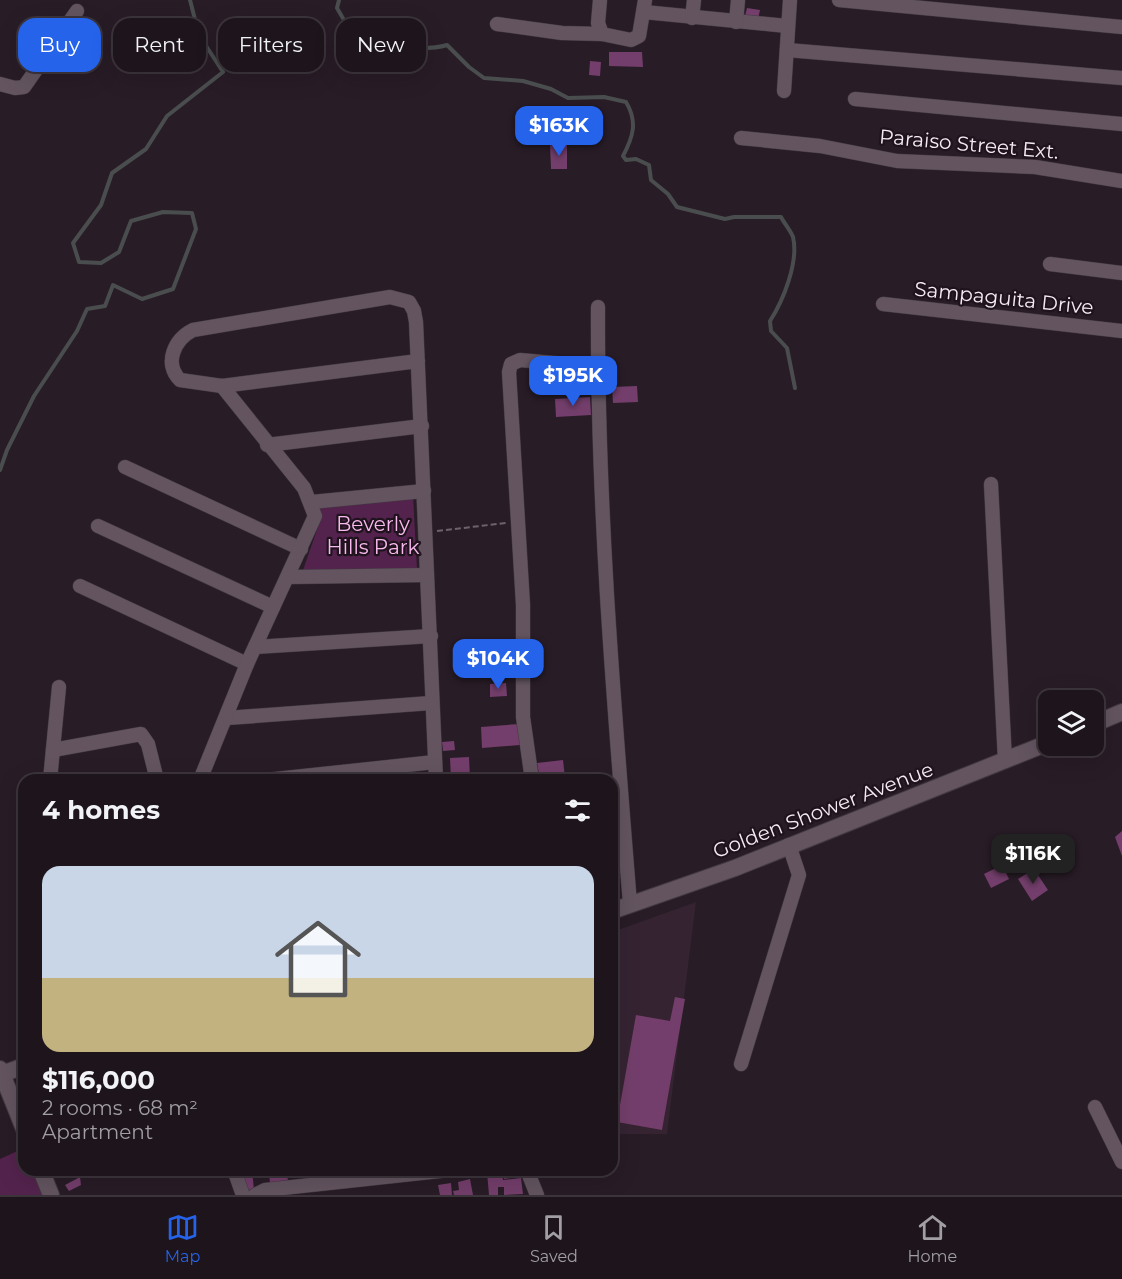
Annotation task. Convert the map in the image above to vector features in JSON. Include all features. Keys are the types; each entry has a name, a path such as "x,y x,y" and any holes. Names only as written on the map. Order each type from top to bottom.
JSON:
{"street":[{"path":"600,0 598,23 602,34"},
{"path":"692,18 694,0"},
{"path":"736,22 738,0"},
{"path":"784,91 790,0"},
{"path":"839,0 1122,27"},
{"path":"497,24 562,33 602,34 636,39 644,6 692,18 787,26"},
{"path":"0,84 15,88 24,87 77,11"},
{"path":"787,50 1122,78"},
{"path":"855,99 1122,124"},
{"name":"Paraiso Street Ext.","path":"741,138 820,146 897,161 1035,166 1122,181"},
{"path":"1050,264 1122,273"},
{"path":"418,361 222,386 180,380 175,375 172,361 175,346 181,336 193,330 390,297 409,302 414,311 418,361 422,426 431,703 436,774"},
{"name":"Sampaguita Drive","path":"883,304 1122,331"},
{"path":"598,307 598,367 615,774"},
{"path":"531,774 523,717 523,605 509,391 511,364 520,360 531,360 598,367"},
{"path":"203,774 247,664 315,516 312,502 295,475 267,445 222,386"},
{"path":"267,445 422,426"},
{"path":"124,467 301,549"},
{"path":"991,484 1005,761"},
{"path":"312,502 424,491"},
{"path":"98,526 273,607"},
{"path":"288,577 427,575"},
{"path":"81,586 247,664"},
{"path":"255,647 430,636"},
{"path":"51,774 59,687"},
{"path":"227,718 431,703"},
{"path":"1104,720 1122,713"},
{"path":"53,750 141,734 148,744 156,774"},
{"name":"Golden Shower Avenue","path":"618,909 735,868 1038,747"},
{"path":"374,774 435,762"},
{"path":"618,809 630,904"},
{"path":"741,1064 799,875 789,845"},
{"path":"18,1067 1,1071 18,1113"},
{"path":"1095,1107 1122,1162"},
{"path":"43,1176 51,1195"},
{"path":"236,1176 243,1195"},
{"path":"255,1195 265,1190 393,1176"},
{"path":"529,1176 537,1195"}],"path":[{"path":"426,532 517,522"}],"shaded area":[{"path":"696,902 667,1134 618,1134 618,930"}],"green space":[{"name":"Beverly Hills Park","path":"413,496 417,569 302,573 319,524 314,506"},
{"path":"18,1151 18,1176 36,1176 44,1195 0,1195 0,1159"}],"building":[{"path":"747,8 760,10 758,19 745,16"},
{"path":"609,52 642,52 643,67 609,66"},
{"path":"590,61 601,62 600,76 589,75"},
{"path":"567,144 567,169 551,169 550,145"},
{"path":"637,386 638,402 613,403 612,387"},
{"path":"590,397 591,415 556,417 555,399"},
{"path":"506,683 507,696 490,697 490,684"},
{"path":"519,724 520,745 482,748 481,727"},
{"path":"454,741 455,750 443,751 442,742"},
{"path":"469,757 470,774 451,774 450,758"},
{"path":"563,760 565,774 539,774 537,763"},
{"path":"1122,831 1122,856 1115,837"},
{"path":"1002,865 1009,879 991,888 984,874"},
{"path":"1034,869 1048,890 1032,901 1018,879"},
{"path":"675,997 685,999 662,1130 618,1122 636,1015 670,1021"},
{"path":"240,1176 253,1176 254,1190 241,1190"},
{"path":"269,1176 287,1176 288,1183 270,1184"},
{"path":"487,1176 503,1176 503,1180 521,1178 523,1194 504,1195 504,1187 498,1187 498,1195 489,1195"},
{"path":"504,1176 517,1176 517,1177 504,1179"},
{"path":"80,1177 81,1185 69,1191 65,1185"},
{"path":"470,1179 473,1195 454,1195 453,1191 459,1190 458,1182"},
{"path":"451,1183 452,1195 440,1195 438,1185"}],"waterway":[{"path":"0,470 7,450 34,396 77,331 87,309 105,306 113,285 142,299 173,289 196,229 192,213 163,212 131,221 119,252 101,263 79,262 73,243 101,205 112,173 146,149 167,116 223,72 199,35 190,0"},
{"path":"339,0 337,8 348,27 355,33 370,35 393,49 433,48 447,45 484,78 523,81 551,89 568,98 604,97 626,102 632,116 633,129 623,156 626,160 636,159 649,165 651,180 668,194 677,207 725,219 781,217 793,237 794,258 785,292 770,321 771,331 787,348 795,388"}]}
